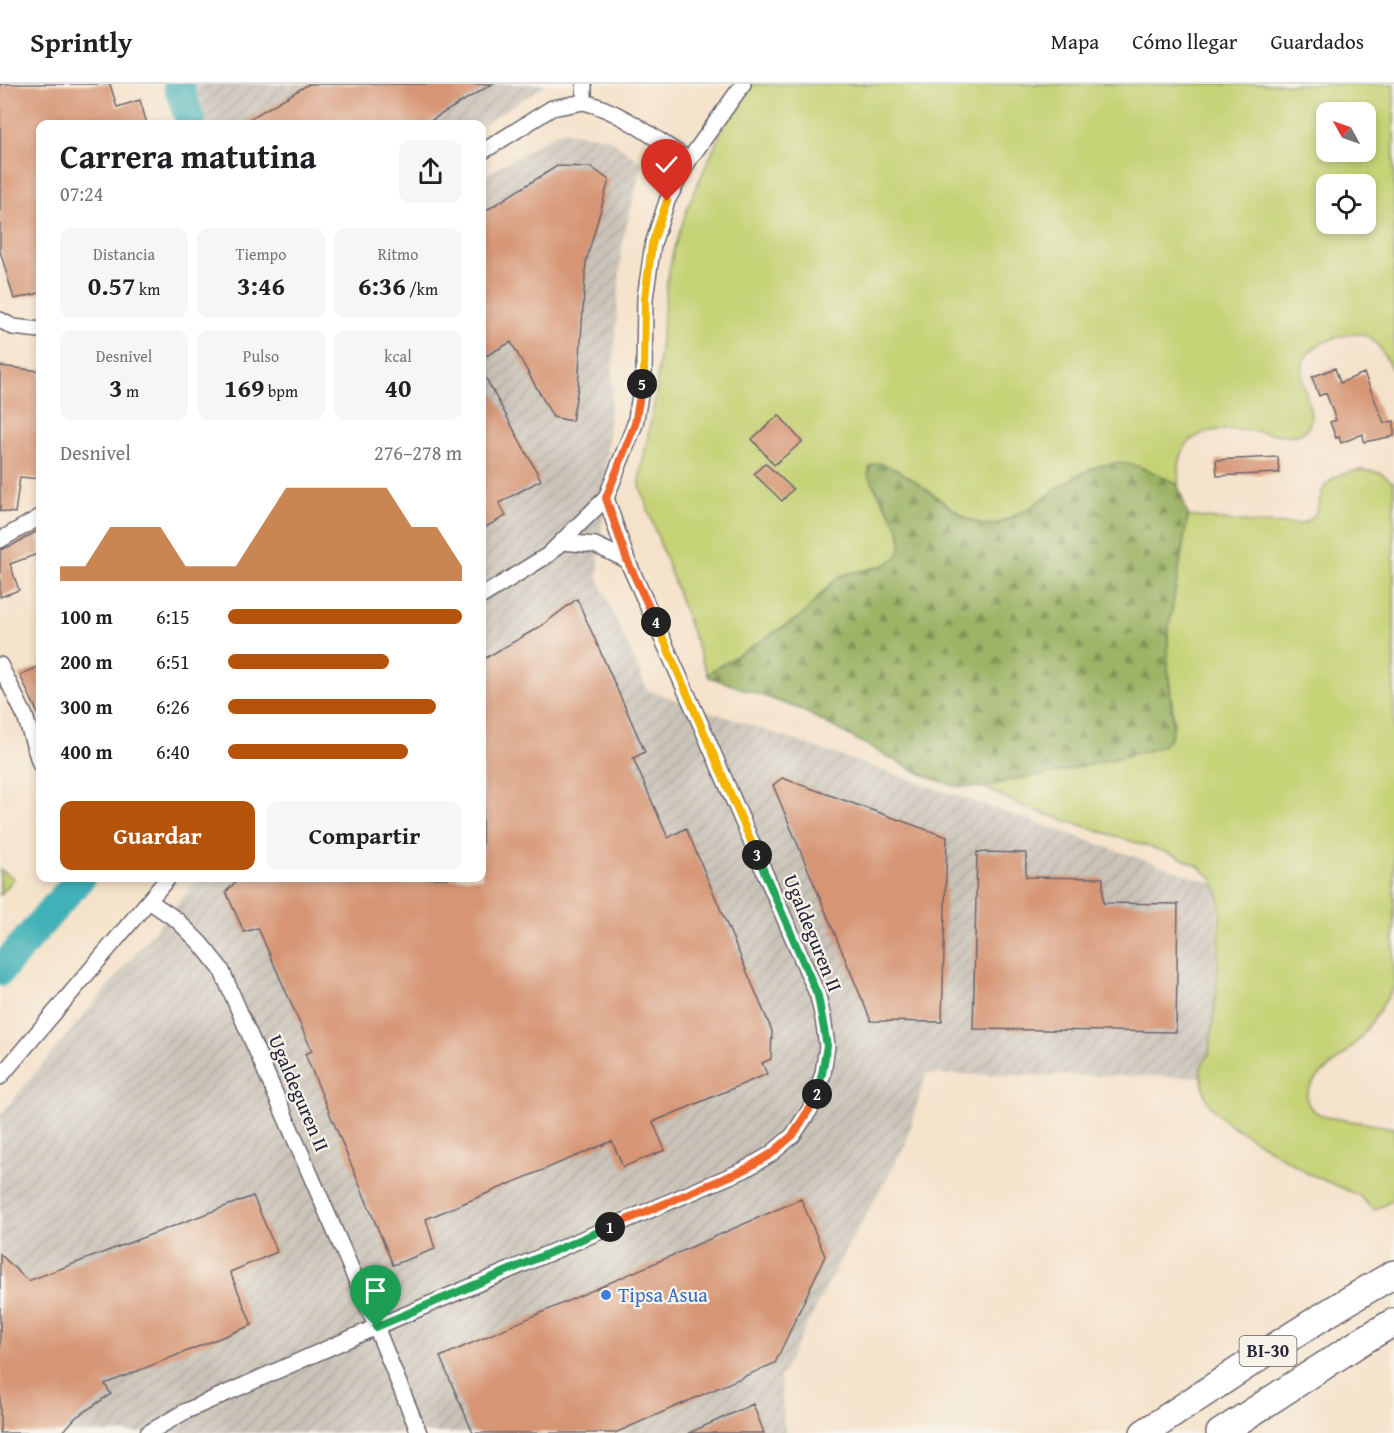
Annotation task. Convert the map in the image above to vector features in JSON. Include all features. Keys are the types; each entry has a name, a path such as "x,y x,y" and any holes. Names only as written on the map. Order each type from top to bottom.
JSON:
{"highway":[{"name":"BI-30","path":"1144,1433 1283,1342 1394,1274"},
{"name":"BI-30","path":"1220,1433 1394,1322"}],"street":[{"path":"584,84 584,102"},
{"path":"486,594 548,555 606,498 635,424 644,373 645,298 652,244 667,201 689,160 743,84"},
{"path":"486,149 552,108 584,102 601,106 618,115 689,160"},
{"path":"0,320 13,327 36,330"},
{"name":"Ugaldeguren II","path":"148,1433 186,1411 376,1327 744,1170 771,1154 793,1135 810,1108 817,1092 827,1046 818,996 627,560 606,498"},
{"path":"0,540 36,519"},
{"path":"562,542 595,545 627,560"},
{"path":"0,665 25,717 36,751"},
{"path":"0,1077 165,882"},
{"name":"Ugaldeguren II","path":"148,901 177,920 221,969 376,1327 419,1433"}],"shaded area":[{"path":"191,84 547,84 486,122 486,120 204,120"},
{"path":"560,131 609,138 642,163 622,243 598,578 647,690 1218,885 1214,1077 926,1074 905,1146 844,1253 780,1378 785,1433 0,1433 0,1115 196,882 486,882 486,175"}],"green space":[{"path":"751,84 1394,84 1394,374 1374,341 1364,335 1356,334 1332,339 1313,349 1304,361 1302,374 1311,414 1309,425 1301,433 1290,435 1247,430 1211,431 1191,440 1184,449 1180,462 1178,485 1137,466 1077,475 1041,502 999,523 985,525 968,519 901,472 873,465 870,467 874,487 896,521 900,533 899,553 887,564 851,573 838,579 823,591 803,615 707,674 640,486 655,400 667,281 674,248 690,201 724,126"},
{"path":"877,463 906,475 964,517 976,523 988,525 1013,518 1078,476 1106,465 1121,463 1137,466 1178,485 1188,516 1168,633 1173,729 1170,738 1162,746 1147,751 1055,773 1009,780 985,788 955,786 911,769 800,709 709,677 707,674 803,615 838,577 880,568 896,558 901,548 901,534 868,475 870,467"},
{"path":"1362,470 1381,473 1394,483 1394,987 1359,1039 1313,1083 1307,1099 1312,1109 1326,1117 1394,1128 1394,1200 1374,1210 1358,1195 1307,1173 1228,1123 1211,1107 1206,1098 1201,1067 1209,1054 1217,987 1220,910 1219,895 1212,878 1198,866 1175,855 1027,808 985,788 1002,782 1048,774 1086,764 1172,735 1174,722 1168,667 1168,633 1188,516 1251,523 1302,524 1314,515 1322,492 1330,481 1349,472"},
{"path":"0,869 14,879 0,895"}],"building":[{"path":"0,84 110,84 117,107 140,100 146,120 36,120 36,294 14,299 0,251"},
{"path":"309,84 492,84 432,120 248,120"},
{"path":"557,166 591,167 609,180 586,262 578,387 572,421 553,417 511,342 486,356 486,210"},
{"path":"0,366 36,370 36,479 20,477 15,513 0,511"},
{"path":"1335,368 1340,383 1364,373 1384,423 1394,421 1394,436 1364,442 1363,434 1341,443 1339,437 1336,438 1330,422 1336,420 1326,393 1319,396 1312,377"},
{"path":"486,378 541,480 499,503 506,516 486,527"},
{"path":"779,415 802,442 774,465 752,439"},
{"path":"1278,457 1279,473 1217,476 1216,460"},
{"path":"765,463 793,489 782,501 754,474"},
{"path":"36,532 36,554 10,564 19,590 0,597 0,550"},
{"path":"577,599 645,752 633,758 668,838 686,828 772,1031 771,1059 762,1063 767,1074 653,1122 665,1150 623,1167 612,1141 426,1219 435,1249 393,1265 305,1054 312,1051 258,928 244,932 226,892 235,882 486,882 486,658 541,626"},
{"path":"36,668 36,709 20,675"},
{"path":"782,778 947,837 942,1022 871,1021 773,785"},
{"path":"977,852 1026,853 1026,877 1103,878 1103,903 1178,904 1176,1032 973,1029"},
{"path":"253,1196 277,1252 230,1272 252,1325 105,1384 111,1394 76,1417 62,1433 0,1433 0,1254 28,1281"},
{"path":"801,1199 825,1256 775,1363 615,1433 473,1433 440,1357"},
{"path":"753,1404 764,1433 689,1433"}],"waterway":[{"path":"178,84 190,120"},
{"path":"184,105 190,84"},
{"path":"0,971 77,882"}],"place":[{"name":"Tipsa Asua","path":"606,1295"}],"route":[{"path":"376,1327 744,1170 771,1154 793,1135 810,1108 822,1074 827,1046 818,996 627,560 606,498 635,424 644,373 645,298 652,244 667,201"}]}
